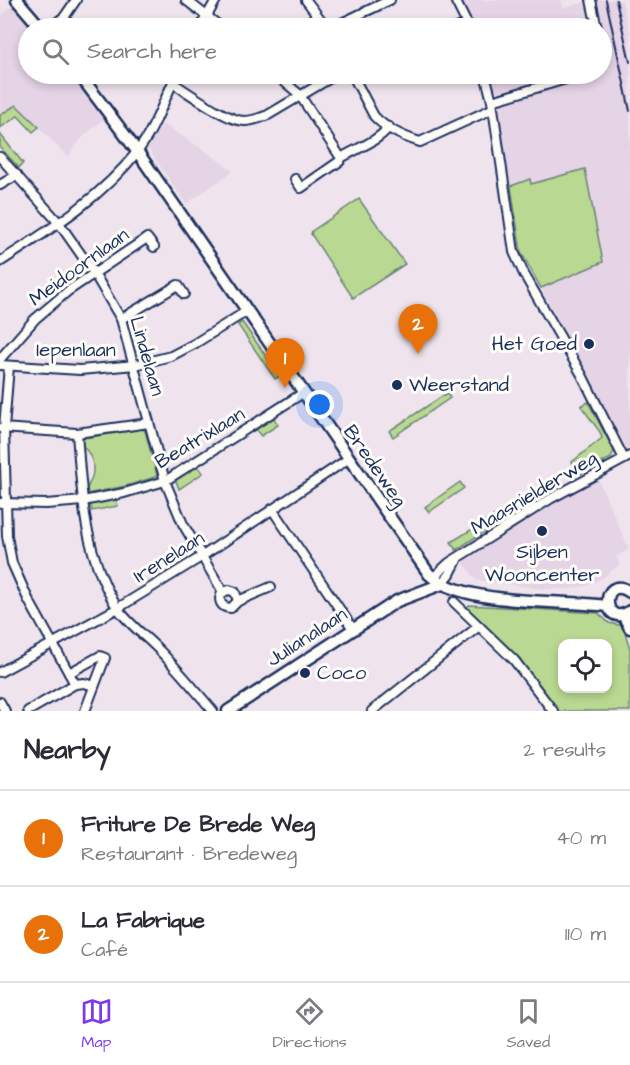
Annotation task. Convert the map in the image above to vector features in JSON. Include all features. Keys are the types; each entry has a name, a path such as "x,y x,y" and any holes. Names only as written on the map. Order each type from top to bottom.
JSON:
{"street":[{"path":"62,18 76,0"},
{"path":"186,0 210,18"},
{"path":"207,16 216,0"},
{"path":"306,0 321,18"},
{"path":"351,18 390,0"},
{"path":"455,0 464,18"},
{"path":"591,0 595,18"},
{"path":"22,2 34,18"},
{"name":"Bredeweg","path":"87,84 137,151 411,551 437,581"},
{"path":"0,262 95,196 137,151 152,127 173,84"},
{"path":"175,84 231,118 243,121 256,120 268,115 318,84"},
{"path":"287,84 299,94 341,158"},
{"path":"357,84 374,116 402,135 420,142 492,105 554,84"},
{"path":"487,84 514,252 524,274 627,458"},
{"path":"295,179 301,188 341,158 381,137 389,127"},
{"name":"Lindelaan","path":"0,157 59,223 121,319 165,481 183,524 223,592"},
{"path":"0,185 17,175"},
{"name":"Meidoornlaan","path":"0,358 35,319 68,291 147,238 154,247"},
{"path":"121,319 178,285 184,294"},
{"name":"Iepenlaan","path":"4,366 80,370 135,365 171,356 247,311"},
{"path":"4,366 3,504 12,563 28,598 75,684"},
{"name":"Beatrixlaan","path":"3,504 83,501 124,493 165,481 303,393"},
{"path":"2,428 77,432 149,423"},
{"path":"77,432 83,501 92,551 98,569 118,608 162,652 213,711"},
{"name":"Maasnielderweg","path":"437,581 450,574 457,560 550,499 627,458"},
{"name":"Irenelaan","path":"0,672 118,608 201,557 348,459"},
{"path":"272,509 353,629"},
{"path":"608,602 614,590 626,590 630,579"},
{"path":"437,581 474,595 579,602 590,599 608,602"},
{"name":"Julianalaan","path":"229,711 353,629 408,596 415,596 437,581"},
{"path":"238,601 236,592 229,590 223,592 220,600 225,607 233,608 238,601 272,587"},
{"path":"453,602 514,660 553,711"},
{"path":"608,602 614,613 626,613 630,628"},
{"path":"372,711 479,626"},
{"path":"69,673 100,656 105,658 85,711"},
{"path":"28,711 75,684 84,683 94,686"},
{"path":"0,702 5,711"}],"shaded area":[{"path":"460,0 561,0 564,8 594,0 622,0 630,33 630,448 627,449 541,288 603,262 584,169 531,184 530,179 511,186 497,107 500,103 562,84 612,84 612,18 469,18"},
{"path":"12,6 22,18 18,18 18,84 77,84 104,118 81,139 68,157 17,105 0,122 0,17"},
{"path":"490,84 536,84 501,95"},
{"path":"163,124 233,171 186,204 147,147"},
{"path":"598,479 629,549 616,557 620,564 603,578 586,586 567,589 544,589 476,580 463,561 568,495"}],"green space":[{"path":"16,105 39,127 33,132 18,116 0,128 0,115"},
{"path":"0,134 23,163 19,168 0,147"},
{"path":"585,169 603,262 541,288 521,252 511,186 530,179 531,184"},
{"path":"359,199 405,264 353,298 311,234 312,231"},
{"path":"242,322 280,376 275,379 238,325"},
{"path":"447,393 450,398 393,437 389,431"},
{"path":"588,402 614,451 611,458 579,475 572,462 602,438 581,406"},
{"path":"274,418 278,425 261,436 256,430"},
{"path":"142,429 145,431 157,475 126,486 86,494 93,465 90,456 80,444 81,440"},
{"path":"198,466 203,473 179,489 175,478"},
{"path":"460,482 464,488 429,512 425,507"},
{"path":"116,497 118,506 92,511 90,502"},
{"path":"512,505 516,511 456,550 451,542"},
{"path":"469,605 598,613 609,623 623,626 630,649 630,711 557,711 522,662 468,611"}],"railway":[{"path":"606,0 610,18"},
{"path":"616,0 630,62"},
{"path":"612,28 630,111"}],"place":[{"name":"Het Goed","path":"589,344"},
{"name":"La Fabrique","path":"418,354"},
{"name":"Weerstand","path":"397,385"},
{"name":"Friture De Brede Weg","path":"285,388"},
{"name":"Sijben Wooncenter","path":"542,531"},
{"name":"Coco","path":"305,673"}]}
